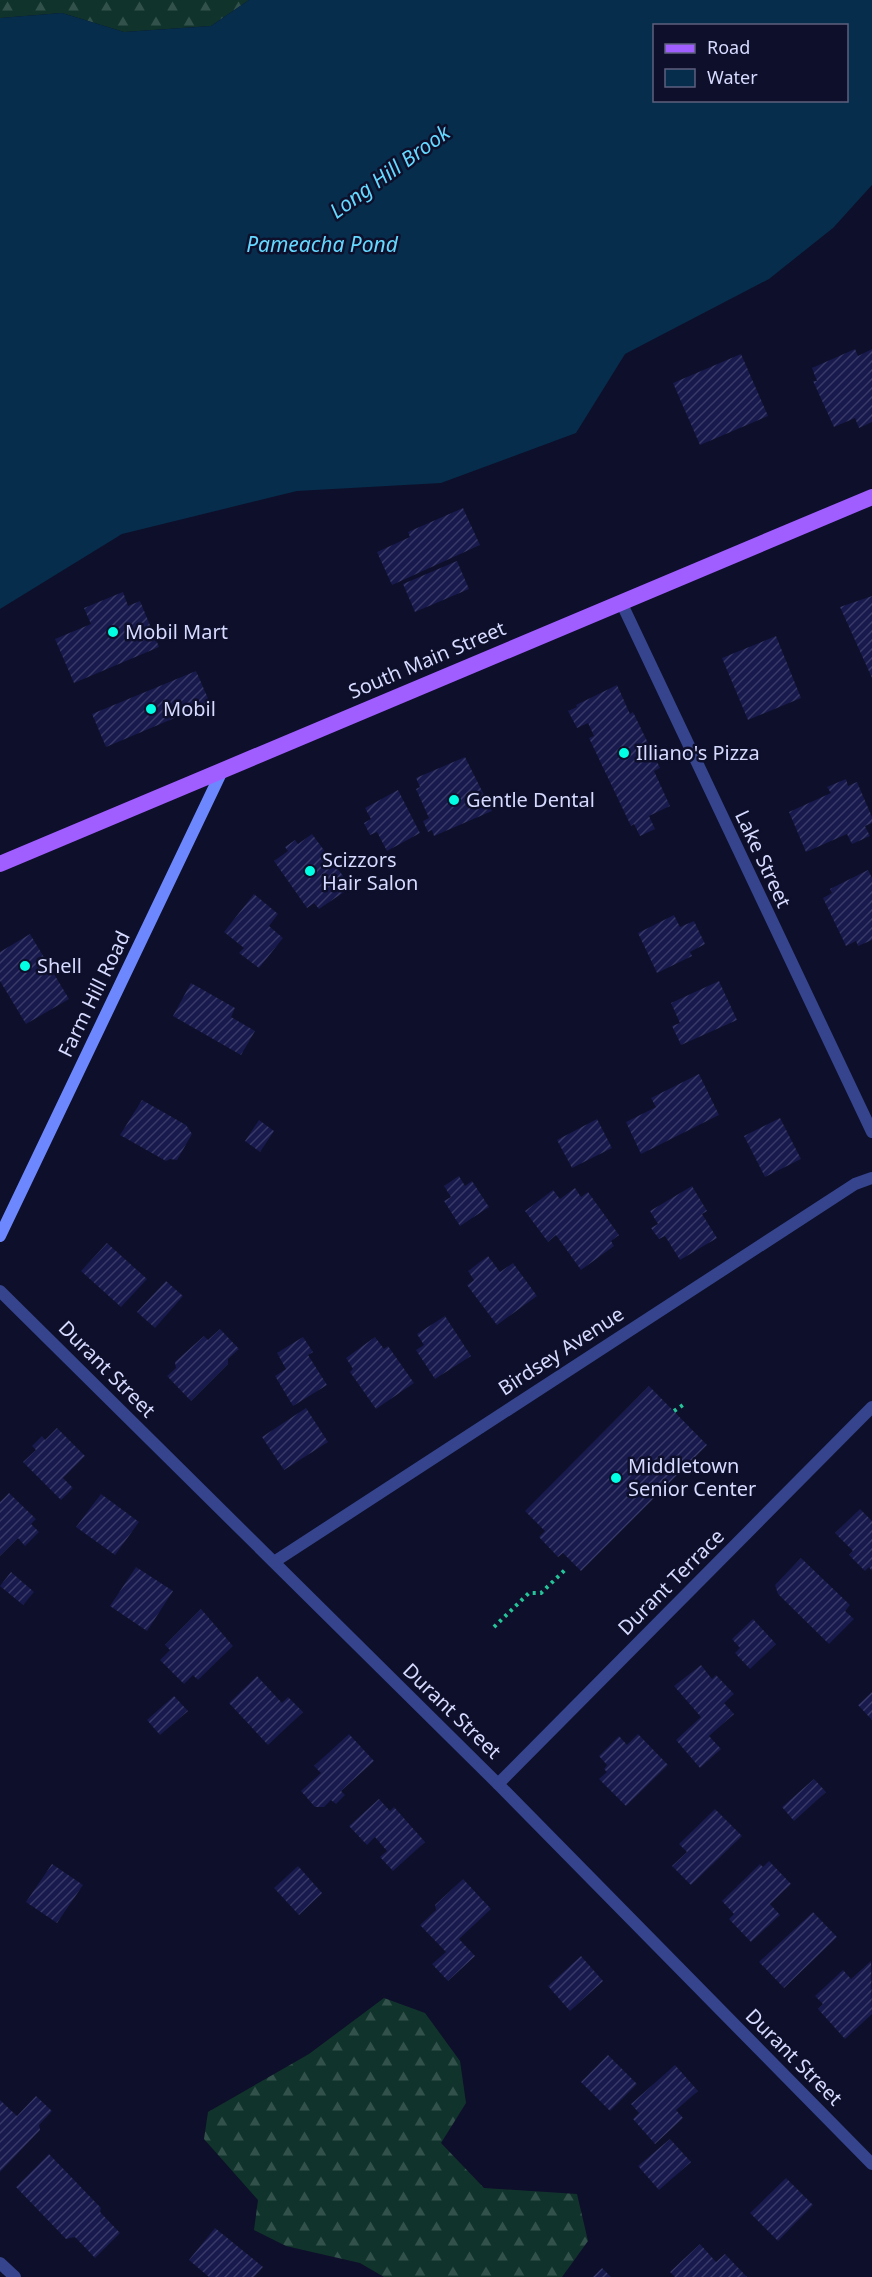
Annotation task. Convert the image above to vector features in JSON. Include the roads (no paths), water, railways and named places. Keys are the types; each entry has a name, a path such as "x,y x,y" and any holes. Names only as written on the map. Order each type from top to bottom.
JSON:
{"main road":[{"name":"South Main Street","path":"0,864 872,497"},
{"name":"Farm Hill Road","path":"0,1236 223,769"}],"street":[{"name":"Lake Street","path":"621,602 872,1132"},
{"name":"Birdsey Avenue","path":"274,1562 668,1304 855,1184 872,1178"},
{"name":"Durant Street","path":"0,1291 498,1784 872,2164"},
{"name":"Durant Terrace","path":"498,1784 872,1407"},
{"path":"0,2263 15,2277"}],"water":[{"name":"Pameacha Pond","path":"249,0 872,0 872,185 833,228 769,279 625,354 576,433 441,483 297,491 122,534 0,609 0,18 62,13 124,32 211,26"}],"place":[{"name":"Mobil Mart","path":"113,632"},
{"name":"Mobil","path":"151,709"},
{"name":"Illiano's Pizza","path":"624,753"},
{"name":"Gentle Dental","path":"454,800"},
{"name":"Scizzors Hair Salon","path":"310,871"},
{"name":"Shell","path":"25,966"},
{"name":"Middletown Senior Center","path":"616,1478"}],"water label":[{"name":"Long Hill Brook","path":"390,172"}]}
